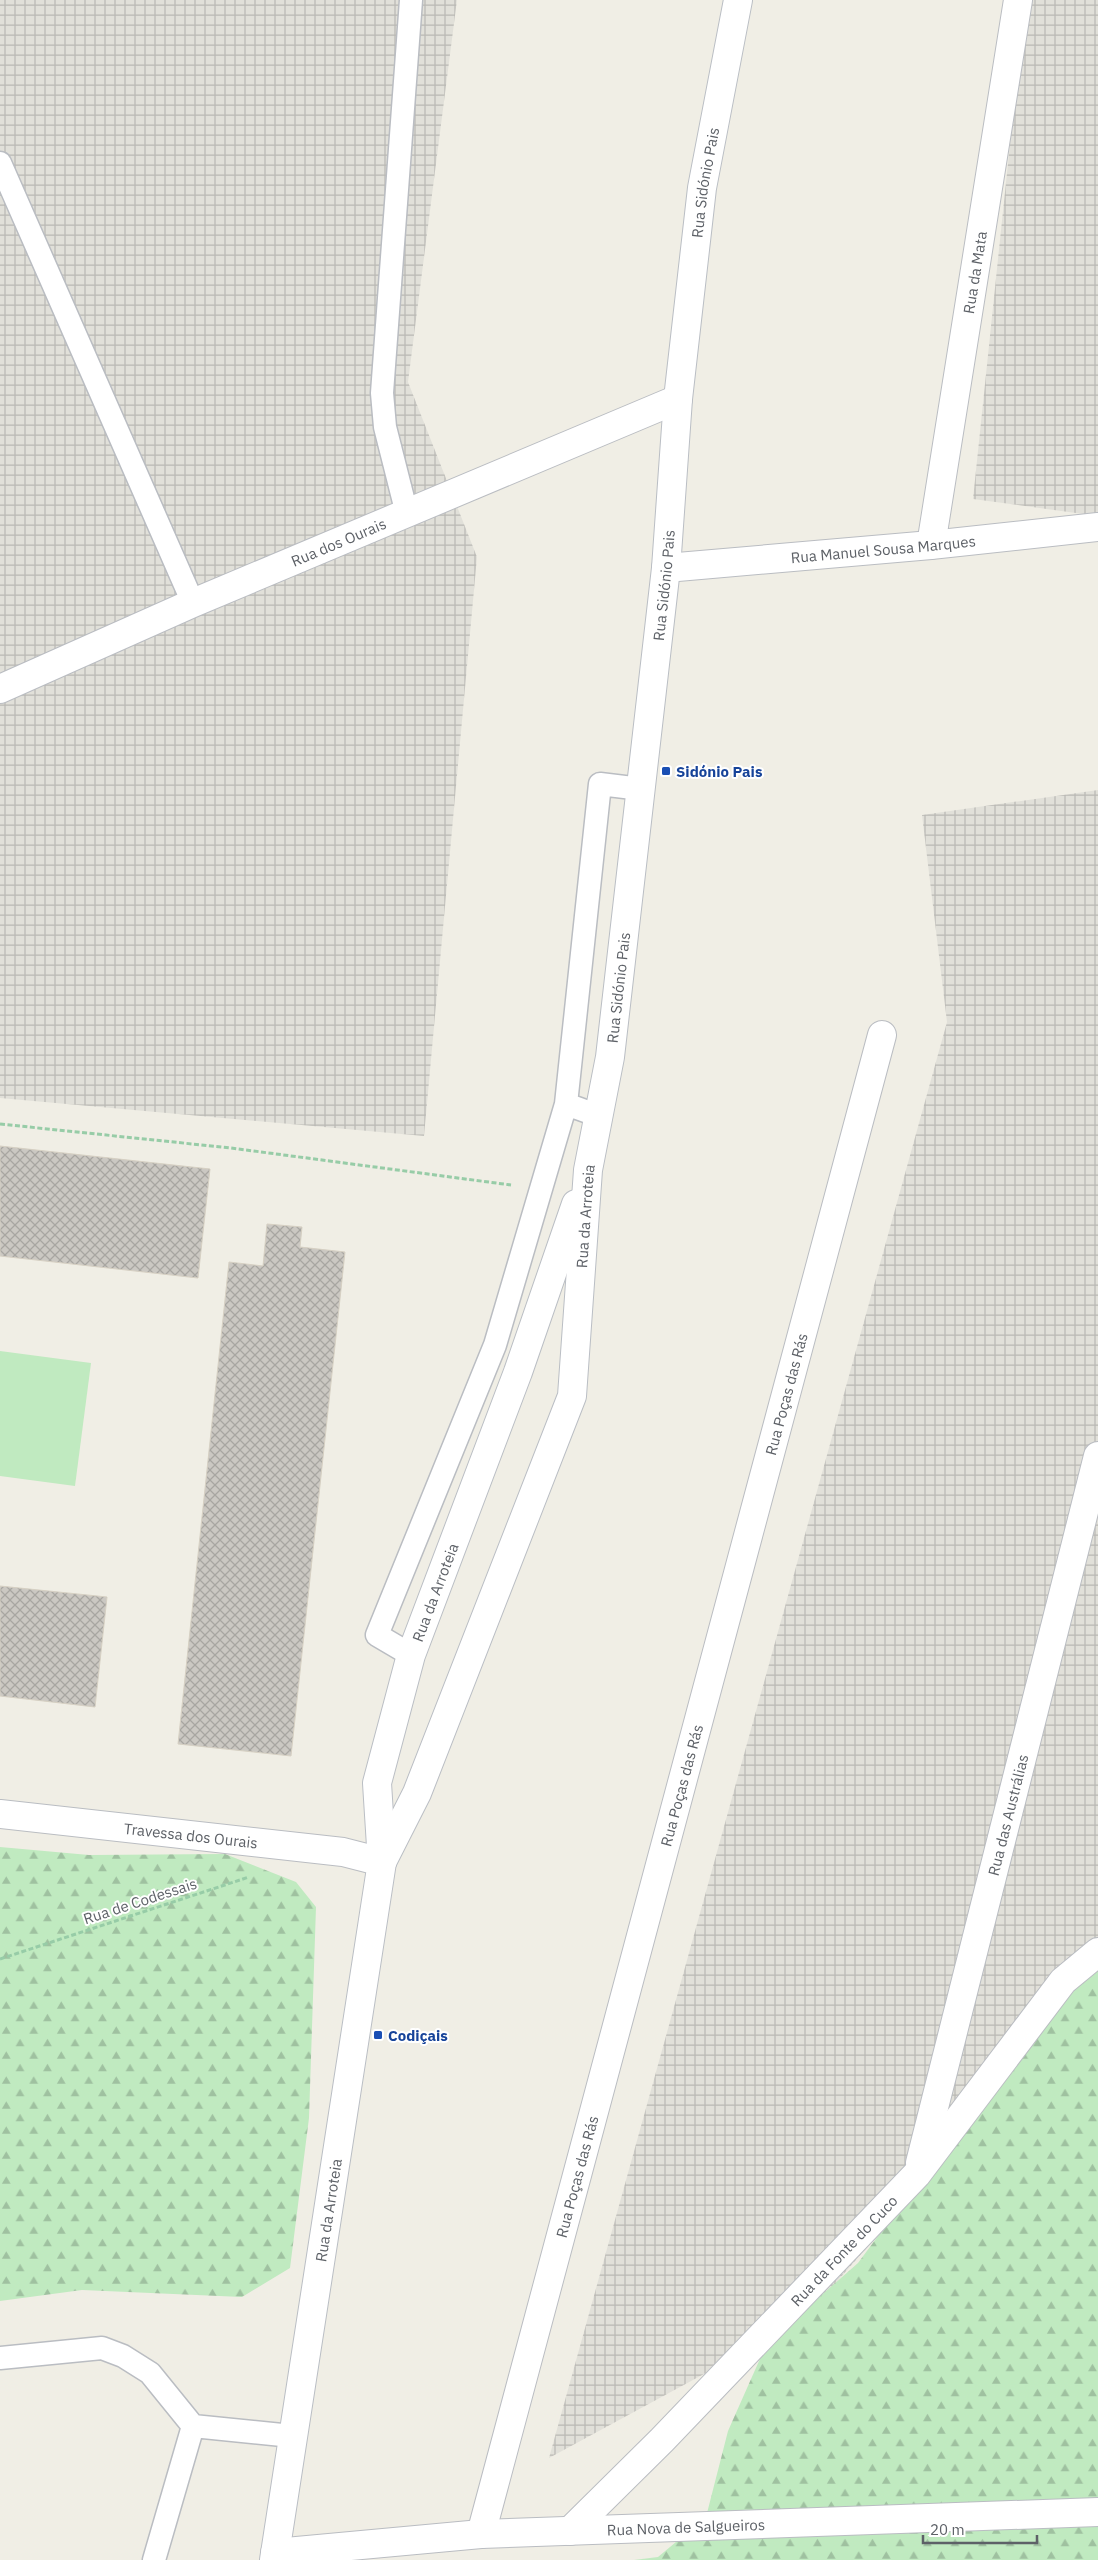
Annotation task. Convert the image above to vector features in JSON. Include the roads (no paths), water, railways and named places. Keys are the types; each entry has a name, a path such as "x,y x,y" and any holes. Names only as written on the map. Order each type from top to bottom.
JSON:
{"street":[{"name":"Rua Sidónio Pais","path":"588,1170 610,1057 666,568 678,399 702,188 738,0"},
{"name":"Rua da Mata","path":"931,545 1018,0"},
{"name":"Rua dos Ourais","path":"0,689 193,603 678,399"},
{"name":"Rua Manuel Sousa Marques","path":"666,568 931,545 1098,526"},
{"name":"Rua Poças das Rás","path":"481,2534 882,1035"},
{"name":"Rua da Arroteia","path":"275,2557 292,2436 382,1862 377,1783 411,1655 518,1372 588,1170"},
{"name":"Rua da Arroteia","path":"382,1862 417,1793 572,1396 588,1170"},
{"name":"Rua das Austrálias","path":"917,2174 1098,1456"},
{"name":"Travessa dos Ourais","path":"0,1814 343,1852 382,1862"},
{"name":"Rua da Fonte do Cuco","path":"570,2531 662,2440 917,2174 1063,1981 1098,1952"},
{"name":"Rua Nova de Salgueiros","path":"275,2557 481,2534 1098,2512"}],"lane":[{"path":"407,514 385,427 382,393 411,0"},
{"path":"0,163 193,603"},
{"path":"411,1655 377,1634 495,1345 566,1104 600,784 641,789"},
{"path":"566,1104 598,1116"},
{"path":"0,2358 102,2348 123,2356 150,2373 193,2426 292,2436"},
{"path":"154,2560 193,2426"}],"place":[{"name":"Sidónio Pais","path":"666,771"},
{"name":"Codiçais","path":"378,2035"}]}
